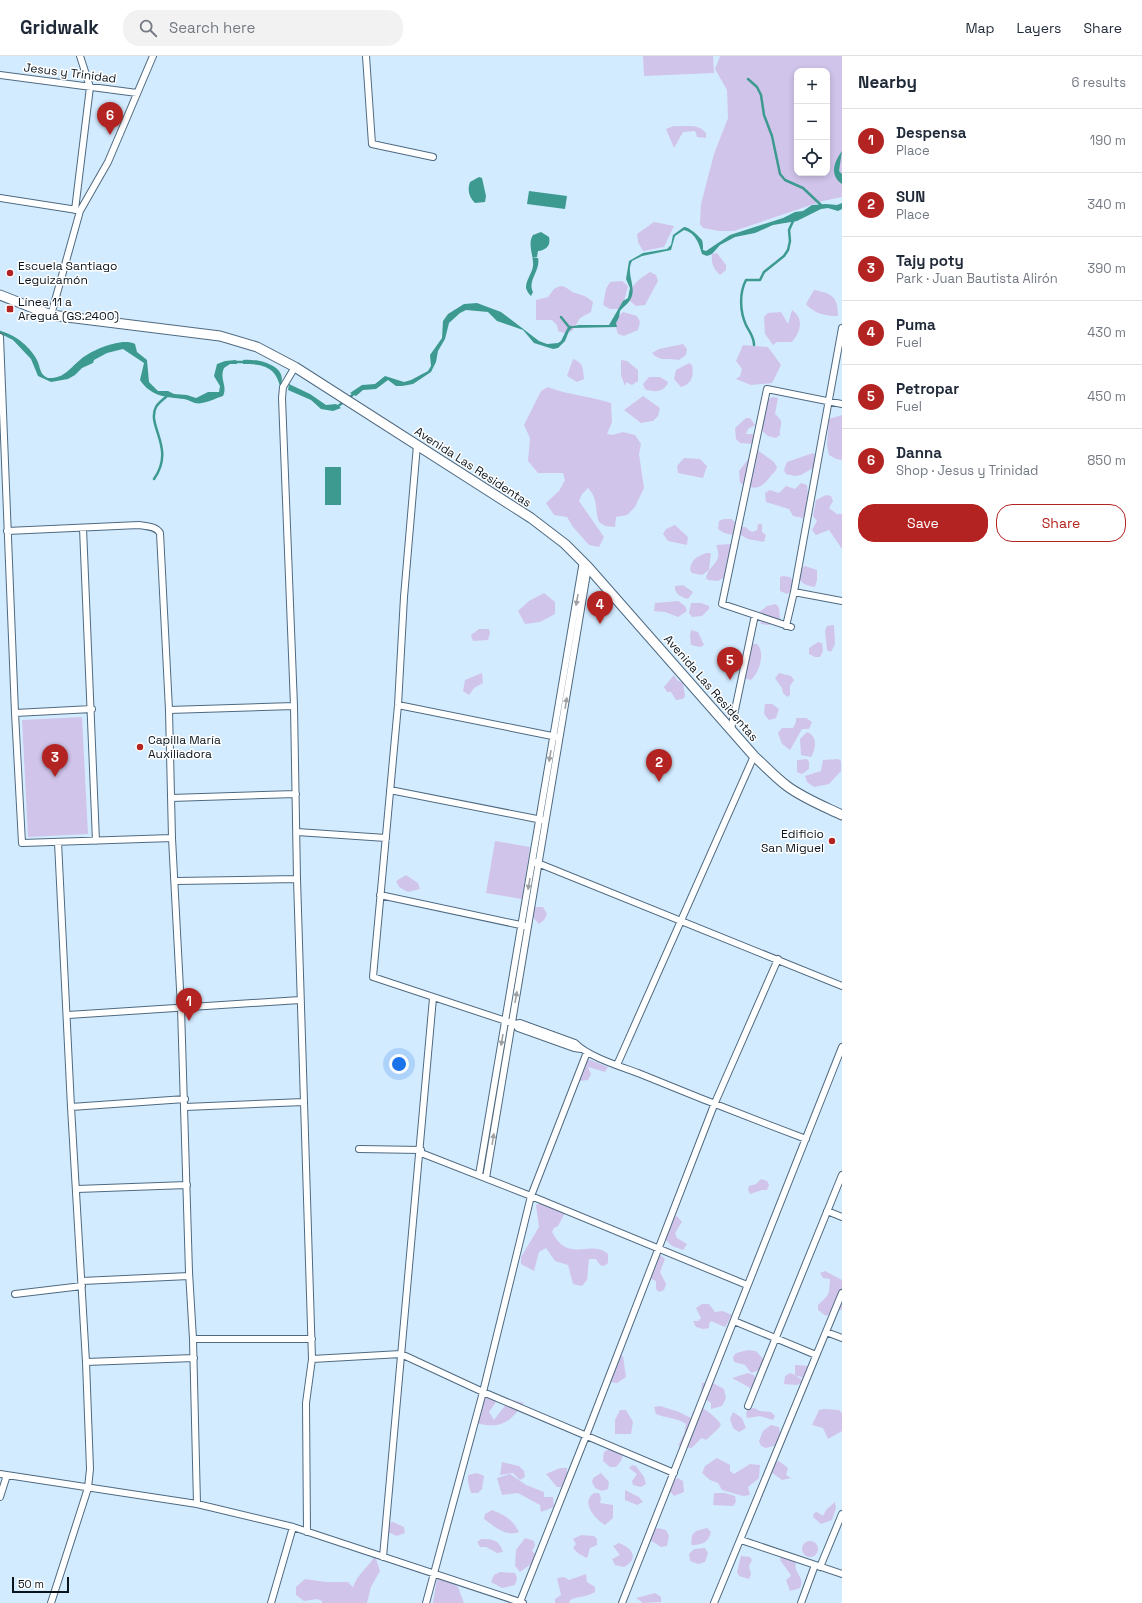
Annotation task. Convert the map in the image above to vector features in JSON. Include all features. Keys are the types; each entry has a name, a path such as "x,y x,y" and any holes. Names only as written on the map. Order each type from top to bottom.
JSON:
{"main road":[{"name":"Avenida Las Residentas","path":"0,295 51,316 220,336 257,347 295,367 531,518 565,544 586,564 754,756 787,786 806,798 842,815"}],"street":[{"path":"51,316 78,210 90,87 80,56"},
{"path":"78,210 108,162 153,56"},
{"path":"366,56 372,144 433,157"},
{"name":"Jesus y Trinidad","path":"0,75 137,94"},
{"path":"0,198 78,210"},
{"path":"842,328 830,402 788,626 722,604 767,389 830,402 842,404"},
{"path":"0,337 15,714 22,843 172,838"},
{"path":"295,367 287,380 282,398 294,706 297,832 296,879 312,1339 312,1359 306,1403 307,1532"},
{"path":"417,445 404,597 398,705 372,978 514,1024 520,1023 575,1043 581,1049 617,1065 714,1105 806,1139"},
{"path":"8,531 139,525 151,526 160,533 169,710 172,838 176,881 185,1099 194,1358 197,1504"},
{"path":"83,528 92,709 96,841"},
{"path":"479,1175 505,1021 525,926 586,564"},
{"path":"794,592 842,601"},
{"path":"730,729 756,615"},
{"path":"398,705 557,737"},
{"path":"169,710 294,706"},
{"path":"15,714 92,709"},
{"path":"617,1065 754,756"},
{"path":"390,790 543,820"},
{"path":"172,798 296,794"},
{"path":"297,832 386,838"},
{"path":"51,1603 88,1488 90,1469 86,1362 71,1107 68,1015 58,842"},
{"path":"536,862 842,986"},
{"path":"176,881 296,879"},
{"path":"380,895 525,926"},
{"path":"486,1178 514,1024 525,926"},
{"path":"0,1497 3,1475 197,1504 293,1527 521,1603 714,1105 778,959"},
{"path":"383,1557 421,1151 433,998"},
{"path":"68,1015 300,1000"},
{"path":"622,1603 734,1321 746,1286 842,1047"},
{"path":"426,1603 484,1392 531,1196 588,1052"},
{"path":"71,1107 185,1099"},
{"path":"185,1108 304,1102"},
{"path":"359,1149 421,1151 658,1248 746,1286"},
{"path":"748,1406 842,1175"},
{"path":"77,1189 187,1185"},
{"path":"827,1211 842,1217"},
{"path":"15,1294 82,1284 190,1276"},
{"path":"714,1603 842,1293"},
{"path":"734,1321 816,1355"},
{"path":"826,1332 842,1338"},
{"path":"193,1339 312,1339"},
{"path":"312,1359 401,1354 484,1392 674,1473"},
{"path":"86,1362 194,1358"},
{"path":"801,1603 842,1514"},
{"path":"271,1603 293,1527"},
{"path":"741,1540 842,1574"}],"shaded area":[{"path":"643,56 713,56 714,73 644,76"},
{"path":"720,56 842,56 842,197 823,201 734,231 719,231 703,228 700,224 701,204 714,154 728,118 727,90 715,69"},
{"path":"674,126 692,126 699,128 706,133 706,138 697,137 695,131 683,132 674,148 666,129"},
{"path":"842,151 839,171 842,174 842,184 835,177 834,168"},
{"path":"479,177 482,178 486,196 485,202 475,203 469,193 469,185 470,182"},
{"path":"529,191 567,196 565,209 527,204"},
{"path":"842,203 842,209 838,211 828,208 821,209 797,221 773,225 755,233 735,237 720,245 712,254 707,256 702,254 694,236 688,231 684,230 675,236 671,250 642,256 632,261 630,271 633,290 632,295 620,311 616,323 617,327 572,328 569,331 565,341 558,348 553,349 534,343 523,330 497,321 488,312 466,310 460,313 449,323 445,339 438,351 436,362 431,372 413,384 396,386 388,380 376,389 363,390 356,396 350,393 362,385 375,384 385,376 404,382 428,371 431,366 430,355 442,338 443,321 448,314 464,304 477,303 501,312 539,341 547,344 558,343 561,341 568,327 579,325 609,325 623,301 628,298 630,288 626,279 629,261 643,253 667,249 671,245 673,235 684,227 691,230 701,238 703,250 706,251 730,235 783,218 795,212 803,211 812,205 837,205"},
{"path":"654,222 674,226 664,247 643,251 638,242 637,234"},
{"path":"541,232 549,237 549,245 546,249 538,251 537,257 532,257 531,239 533,235"},
{"path":"717,253 726,265 726,270 720,275 714,268 712,260 712,254"},
{"path":"532,257 538,258 538,267 532,284 533,292 531,296 526,288 533,266"},
{"path":"650,272 656,275 658,281 645,305 636,306 629,300 631,290 638,280"},
{"path":"622,281 628,286 623,305 619,309 610,309 603,305 606,289 610,282"},
{"path":"560,286 584,296 593,302 591,312 580,318 573,330 567,334 558,331 557,325 552,320 536,320 536,300 548,297 554,289"},
{"path":"814,290 833,297 837,304 838,316 820,314 806,304"},
{"path":"792,310 799,317 800,321 797,334 792,342 777,342 773,345 765,334 764,317 768,313 781,312 788,324"},
{"path":"623,312 637,316 640,322 638,330 624,336 618,334 615,324 618,317"},
{"path":"3,332 18,339 27,347 37,360 42,373 48,378 63,375 86,355 99,348 115,343 129,342 135,344 137,352 147,360 149,382 158,391 168,391 174,394 187,395 196,398 208,392 219,392 220,386 214,376 217,364 225,361 236,360 237,364 230,364 224,368 222,376 225,389 223,396 207,402 197,403 160,395 149,390 140,380 144,363 123,349 107,353 94,360 93,363 82,368 68,379 51,382 38,376 31,359 13,340 3,335"},
{"path":"683,344 687,349 686,355 679,360 661,359 652,353 659,349"},
{"path":"743,345 768,347 781,365 772,383 751,385 736,379 740,376 742,369 736,361"},
{"path":"573,359 581,364 583,369 584,379 577,382 567,376"},
{"path":"243,360 256,360 276,368 282,379 280,386 278,379 271,370 262,366 243,364"},
{"path":"621,360 627,361 638,370 638,381 632,385 626,382 625,386 621,375"},
{"path":"689,363 692,365 693,372 691,379 688,384 681,387 674,379 676,370"},
{"path":"649,377 660,377 668,382 667,385 659,391 645,389 643,384"},
{"path":"289,384 310,394 326,405 336,404 341,408 333,411 321,409 311,400 288,390"},
{"path":"548,387 611,403 612,422 607,434 612,435 623,432 635,435 641,444 639,454 644,488 635,507 627,515 616,517 615,527 605,526 599,522 594,496 588,488 582,494 579,501 604,537 599,547 589,545 573,527 567,517 554,515 546,503 559,491 565,480 563,473 538,473 528,461 530,438 524,425 541,391"},
{"path":"643,396 660,408 658,416 653,421 641,423 624,410"},
{"path":"773,397 778,398 775,414 781,422 780,435 776,438 768,436 761,430 762,410 766,402"},
{"path":"842,415 842,460 836,459 829,455 827,445 829,419"},
{"path":"746,418 750,418 755,425 748,429 746,434 753,434 757,440 754,444 740,443 736,439 735,428"},
{"path":"756,449 774,462 777,467 775,472 763,484 753,488 740,483 739,471"},
{"path":"813,453 819,458 820,464 801,475 795,476 786,474 784,470 787,462"},
{"path":"684,458 700,459 707,466 703,478 678,473 677,466"},
{"path":"325,467 341,467 341,505 325,505"},
{"path":"801,483 807,485 808,495 814,502 814,505 806,511 803,518 793,516 789,509 766,502 765,493 770,490 779,493 786,486 795,489"},
{"path":"826,495 831,496 833,501 829,508 837,514 842,514 842,549 829,530 816,535 812,530 817,521 813,516 816,500"},
{"path":"724,519 732,519 736,524 733,535 724,533 718,529 719,521"},
{"path":"758,524 762,524 762,532 766,535 764,542 748,539 739,534 741,527 745,527 753,532 757,530"},
{"path":"675,525 688,537 687,545 668,541 663,534 666,529"},
{"path":"716,545 733,545 729,567 732,573 718,581 708,580 706,578 708,573 718,556"},
{"path":"706,553 711,553 709,570 702,575 692,573 690,570 693,561"},
{"path":"805,566 817,570 815,587 803,583 799,578 797,571"},
{"path":"780,577 790,577 792,580 792,591 787,594 780,591"},
{"path":"683,585 693,592 688,599 677,593 675,589 675,586"},
{"path":"544,593 555,602 555,614 540,622 525,624 518,611 529,601"},
{"path":"678,601 685,606 687,611 678,617 665,612 654,611 655,603"},
{"path":"691,603 701,603 709,606 709,609 702,616 692,617 689,613"},
{"path":"776,604 779,608 780,620 769,625 761,624 758,613 767,606"},
{"path":"834,625 835,644 831,652 827,650 825,631 827,626"},
{"path":"479,629 489,629 490,633 488,640 473,641 471,635"},
{"path":"691,630 698,632 704,645 700,647 691,645"},
{"path":"818,642 822,643 823,651 820,657 815,657 809,654 809,648"},
{"path":"750,644 757,644 761,652 759,668 751,680 743,678"},
{"path":"482,673 483,683 474,688 469,695 463,691 465,680"},
{"path":"779,673 791,676 794,680 790,686 790,695 787,697 783,693 782,688 775,678"},
{"path":"674,675 677,680 683,683 685,696 683,699 676,700 671,692 667,692 664,687"},
{"path":"765,704 772,704 779,709 776,718 769,720 764,714"},
{"path":"82,717 88,834 28,837 22,720"},
{"path":"796,718 806,718 812,722 809,729 802,729 790,750 782,744 778,733 782,728 793,728"},
{"path":"807,732 813,736 815,743 811,757 801,755 800,739"},
{"path":"807,759 809,762 809,769 802,774 797,772 797,760"},
{"path":"838,759 841,761 841,771 829,784 814,787 807,782 805,776 821,771 823,760"},
{"path":"495,841 530,847 522,899 486,893"},
{"path":"406,875 418,883 420,889 408,892 399,887 396,881"},
{"path":"535,907 543,907 547,914 544,920 539,924 531,915"},
{"path":"506,1030 508,1030 485,1167 484,1166"},
{"path":"588,1059 608,1067 605,1072 588,1067 591,1074 588,1080 579,1081 582,1064"},
{"path":"761,1179 767,1181 769,1185 767,1190 750,1194 748,1190 749,1186 756,1184"},
{"path":"543,1202 563,1210 565,1213 558,1226 554,1228 552,1232 559,1242 565,1247 572,1249 594,1248 608,1254 608,1263 604,1266 600,1265 596,1259 589,1259 587,1280 582,1286 573,1284 568,1265 555,1261 546,1248 539,1252 534,1271 521,1264 521,1257 539,1227 536,1205"},
{"path":"677,1216 682,1222 675,1233 677,1238 687,1244 683,1250 672,1246 664,1238 672,1218"},
{"path":"656,1255 660,1255 665,1259 660,1272 666,1284 664,1290 659,1292 656,1289 656,1281 650,1278"},
{"path":"825,1271 842,1280 842,1309 826,1316 818,1310 818,1305 827,1296 829,1291 830,1279 823,1278 820,1273"},
{"path":"702,1304 709,1304 715,1312 723,1311 732,1315 725,1327 711,1321 709,1328 703,1329 696,1327 693,1321 698,1321 701,1318 696,1308"},
{"path":"748,1350 756,1351 764,1360 760,1370 751,1373 745,1365 734,1362 733,1357 736,1353"},
{"path":"623,1356 626,1377 617,1383 608,1382 613,1358"},
{"path":"795,1365 811,1366 814,1370 813,1374 806,1379 795,1375"},
{"path":"748,1373 754,1375 756,1380 752,1389 732,1378"},
{"path":"790,1373 802,1380 801,1383 797,1385 784,1384 785,1376"},
{"path":"711,1382 724,1389 726,1398 722,1406 711,1409 711,1403 701,1396 702,1383"},
{"path":"491,1394 498,1399 489,1412 494,1420 510,1399 524,1403 509,1420 504,1423 498,1425 484,1425 476,1423 486,1397"},
{"path":"660,1406 679,1412 691,1418 693,1412 699,1407 711,1414 721,1424 719,1428 706,1440 702,1438 692,1448 678,1446 684,1434 686,1424 679,1420 656,1414 654,1407"},
{"path":"754,1408 760,1411 771,1412 775,1416 773,1420 760,1416 747,1418 746,1413 748,1409"},
{"path":"620,1410 626,1410 633,1422 631,1434 615,1434 615,1420"},
{"path":"819,1410 839,1410 842,1413 842,1431 828,1439 823,1428 812,1425"},
{"path":"733,1412 742,1418 746,1428 739,1432 733,1428 730,1419"},
{"path":"771,1425 779,1427 781,1440 777,1445 766,1448 761,1446 759,1441 763,1431"},
{"path":"609,1449 623,1454 621,1461 616,1467 610,1467 603,1461 604,1452"},
{"path":"717,1458 730,1465 730,1471 734,1474 750,1464 760,1465 759,1478 748,1487 750,1495 743,1496 722,1490 718,1483 710,1480 702,1473 705,1466"},
{"path":"779,1461 788,1468 786,1475 791,1478 782,1480 771,1472 772,1464"},
{"path":"502,1462 519,1466 524,1471 525,1477 520,1480 513,1473 500,1475"},
{"path":"632,1465 636,1466 644,1477 646,1484 641,1487 633,1485 632,1481 637,1474 629,1468"},
{"path":"560,1468 567,1468 567,1482 561,1487 557,1487 546,1474"},
{"path":"477,1473 484,1476 482,1489 478,1493 471,1493 468,1475"},
{"path":"601,1473 609,1482 608,1489 602,1491 595,1488 592,1482 593,1478"},
{"path":"510,1474 526,1485 544,1492 544,1497 553,1497 554,1507 541,1512 540,1505 518,1493 502,1495 497,1478"},
{"path":"678,1478 683,1481 684,1492 674,1496 668,1489 668,1482"},
{"path":"625,1490 639,1497 643,1502 637,1505 625,1500"},
{"path":"594,1493 599,1493 601,1498 600,1503 613,1505 613,1518 605,1525 593,1515 590,1510 588,1501"},
{"path":"714,1493 725,1493 735,1496 736,1502 733,1506 713,1505"},
{"path":"835,1502 836,1508 832,1520 821,1524 813,1517 814,1513 817,1512 823,1516 826,1510"},
{"path":"492,1510 508,1518 519,1532 505,1532 496,1528 484,1519 485,1514"},
{"path":"393,1522 404,1527 405,1533 397,1536 385,1531 389,1523"},
{"path":"658,1528 666,1530 669,1536 667,1546 661,1547 647,1538 650,1531"},
{"path":"707,1528 711,1532 708,1539 704,1543 691,1545 692,1535 696,1531"},
{"path":"581,1535 594,1536 597,1539 597,1545 590,1548 587,1558 579,1554 573,1548 576,1544 573,1539"},
{"path":"525,1538 534,1541 535,1545 532,1551 535,1554 534,1562 520,1572 515,1566 516,1550"},
{"path":"481,1539 495,1541 500,1545 503,1552 497,1553 486,1547 480,1547 477,1542"},
{"path":"810,1541 816,1543 818,1549 816,1555 810,1557 804,1555 802,1549 804,1543"},
{"path":"619,1543 631,1550 633,1557 629,1564 624,1567 615,1565 612,1559 620,1555 613,1546"},
{"path":"705,1548 708,1553 705,1562 698,1564 690,1561 689,1554 694,1549"},
{"path":"795,1555 796,1569 801,1578 800,1588 790,1591 786,1580 791,1576 780,1560 781,1557"},
{"path":"375,1556 380,1571 371,1587 367,1603 322,1603 322,1601 317,1599 304,1601 296,1595 296,1587 305,1579 326,1582 348,1582 353,1587 357,1578"},
{"path":"741,1556 750,1557 752,1560 749,1566 751,1574 749,1579 739,1576 737,1572"},
{"path":"438,1572 458,1587 464,1603 433,1603"},
{"path":"500,1572 515,1573 517,1578 515,1585 502,1588 491,1582 494,1575"},
{"path":"586,1574 587,1582 595,1587 595,1592 570,1600 569,1603 555,1603 555,1599 561,1595 557,1578 564,1577 569,1580"},
{"path":"655,1593 661,1597 661,1602 643,1603 636,1598"}],"waterway":[{"path":"748,79 757,87 761,95 764,115 772,136 780,174 785,180 803,188 821,205"},
{"path":"754,345 753,337 742,314 742,291 746,280 760,280 764,272 784,256 788,250 790,241 789,230 794,219"},
{"path":"561,317 569,327 571,327"},
{"path":"0,332 5,334"},
{"path":"234,362 245,362"},
{"path":"337,407 355,393"},
{"path":"154,479 160,468 162,457 162,448 154,414 156,407 167,396"}],"place":[{"name":"Danna","path":"110,135"},
{"name":"Escuela Santiago Leguizamón","path":"10,273"},
{"name":"Línea 11 a Areguá (GS.2400)","path":"10,309"},
{"name":"Puma","path":"600,624"},
{"name":"Petropar","path":"730,680"},
{"name":"Capilla María Auxiliadora","path":"140,747"},
{"name":"Tajy poty","path":"55,777"},
{"name":"SUN","path":"659,782"},
{"name":"Edificio San Miguel","path":"832,841"},
{"name":"Despensa","path":"189,1021"}]}
